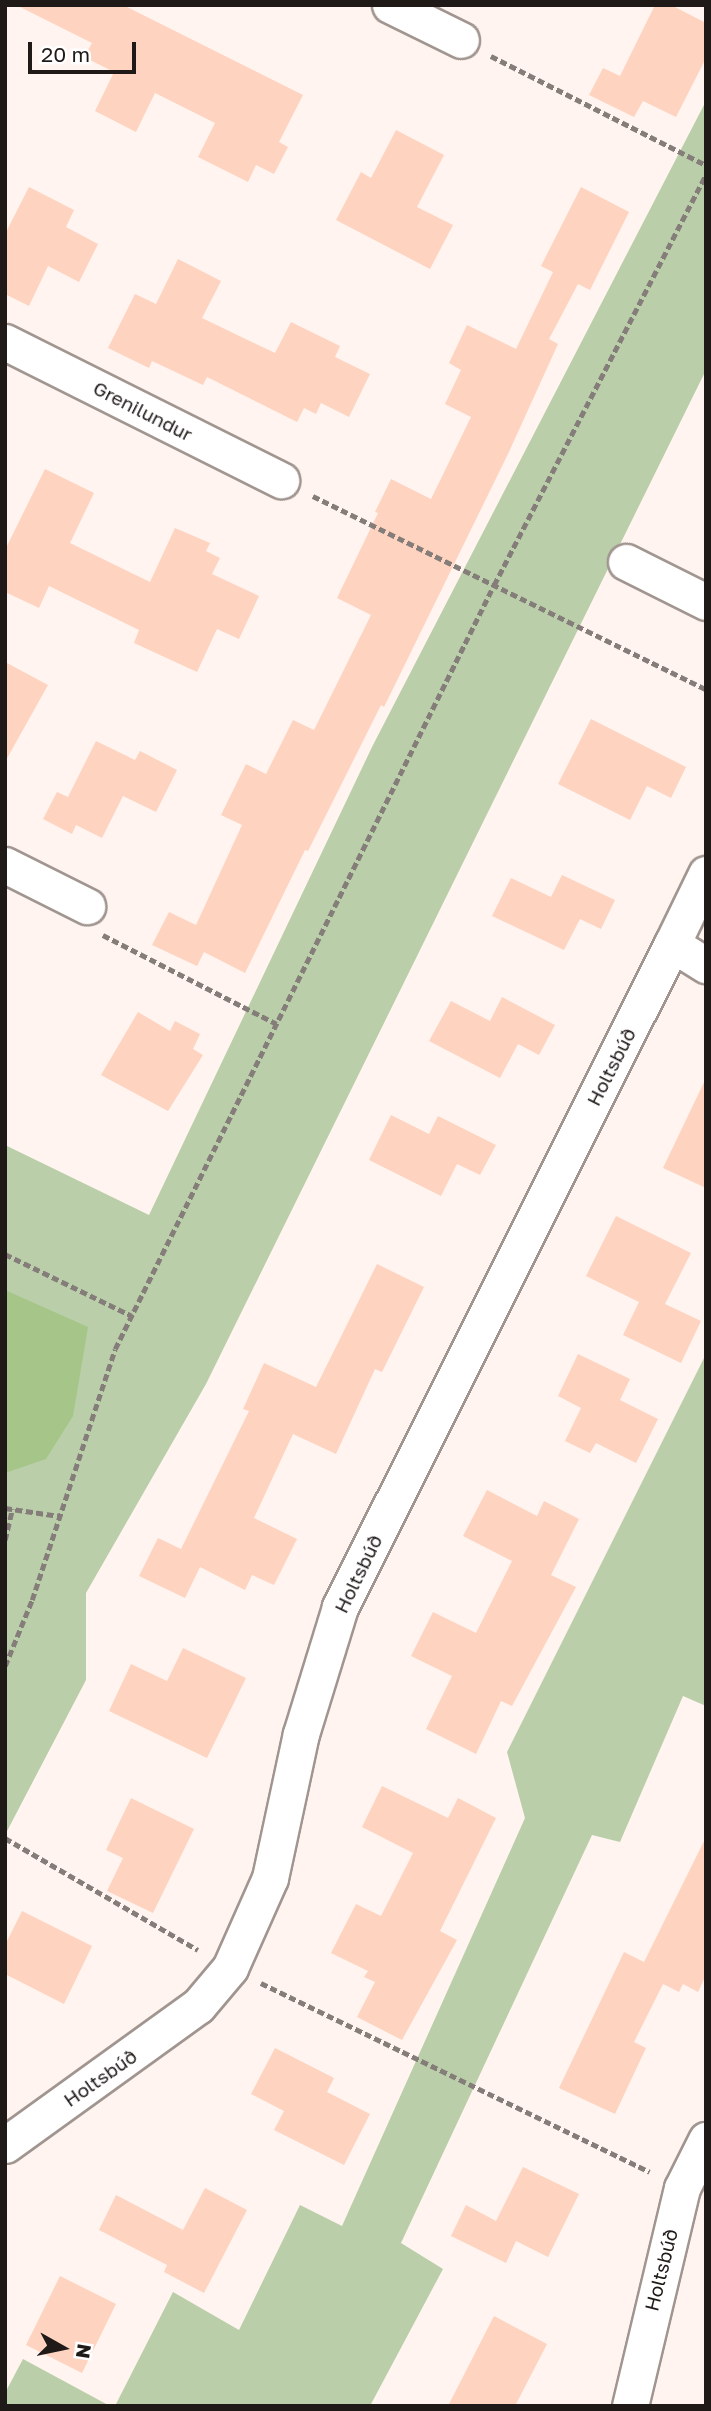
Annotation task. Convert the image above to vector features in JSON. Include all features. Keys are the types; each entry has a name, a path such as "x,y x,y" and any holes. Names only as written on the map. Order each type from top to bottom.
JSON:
{"street":[{"path":"390,5 461,40"},
{"name":"Grenilundur","path":"5,342 281,480"},
{"path":"626,562 706,602"},
{"path":"5,865 87,906"},
{"name":"Holtsbúð","path":"5,2145 198,2006 230,1968 270,1878 303,1723 340,1607 706,874"},
{"path":"672,944 706,965"},
{"name":"Holtsbúð","path":"630,2406 682,2188 706,2140"}],"path":[{"path":"461,40 706,165"},
{"path":"5,1666 59,1516 92,1410 132,1316 494,584 706,175"},
{"path":"281,480 706,689"},
{"path":"87,906 84,925 277,1024"},
{"path":"5,1254 132,1316"},
{"path":"5,1507 59,1516"},
{"path":"5,1540 12,1509"},
{"path":"5,1838 230,1968 682,2188"}],"green space":[{"path":"706,101 706,370 206,1384 86,1593 86,1680 5,1835 5,1145 149,1215 373,745"},
{"path":"5,1290 88,1327 73,1416 46,1459 5,1473"},
{"path":"706,1354 706,1706 683,1696 620,1842 592,1835 401,2243 443,2269 370,2406 115,2406 173,2292 239,2330 300,2205 342,2226 525,1818 507,1752"},
{"path":"23,2359 110,2406 5,2406 5,2393"}],"building":[{"path":"16,5 123,5 303,95 279,142 288,147 274,174 256,165 248,182 198,157 215,123 155,93 136,132 95,111 114,72 84,57 92,43"},
{"path":"655,5 671,5 706,23 706,58 676,117 643,101 634,117 589,95 603,68 620,76"},
{"path":"396,130 444,155 417,207 453,225 430,269 336,220 361,172 371,178"},
{"path":"29,187 74,210 66,227 98,244 79,282 48,266 29,306 5,294 5,234"},
{"path":"581,187 629,212 590,290 578,284 549,339 558,344 508,454 384,707 381,705 308,851 305,850 245,973 204,952 197,966 152,945 169,912 196,925 242,825 221,815 246,764 266,774 293,720 314,730 371,615 337,598 378,513 375,512 391,479 431,499 471,417 445,404 461,370 449,363 467,325 516,349 553,272 541,266"},
{"path":"178,259 221,281 202,318 275,353 291,322 340,346 335,357 370,374 349,417 321,403 316,414 304,408 297,422 207,377 203,385 152,361 149,368 108,348 135,294 156,304"},
{"path":"45,469 94,493 70,543 150,582 175,528 210,543 206,551 220,558 212,574 259,596 239,639 217,629 197,672 134,643 139,630 49,586 39,608 5,592 5,550"},
{"path":"5,662 48,685 5,762"},
{"path":"591,719 686,767 671,798 647,786 630,820 558,784"},
{"path":"96,741 135,760 140,751 177,770 156,812 123,796 102,838 76,825 72,834 43,819 57,792 68,797"},
{"path":"562,875 615,900 601,929 580,919 564,950 492,916 511,878 551,897"},
{"path":"502,997 555,1025 539,1055 518,1044 500,1078 429,1041 451,1001 490,1021"},
{"path":"138,1012 170,1031 175,1021 200,1034 193,1049 203,1055 168,1111 101,1075"},
{"path":"706,1078 706,1188 663,1168"},
{"path":"391,1115 429,1134 438,1116 496,1145 480,1175 457,1164 441,1196 369,1160"},
{"path":"616,1216 691,1253 665,1304 701,1321 681,1363 623,1335 639,1302 586,1276"},
{"path":"377,1264 424,1287 382,1372 375,1369 336,1454 293,1434 254,1518 297,1539 274,1585 252,1575 245,1590 200,1567 185,1598 139,1576 158,1538 181,1549 249,1411 243,1409 264,1363 316,1387"},
{"path":"578,1354 630,1379 620,1400 658,1419 636,1463 596,1443 590,1453 565,1441 581,1408 558,1396"},
{"path":"487,1490 537,1516 544,1501 579,1519 551,1575 576,1587 512,1706 501,1701 476,1754 426,1729 452,1676 411,1656 433,1612 476,1633 512,1561 463,1536"},
{"path":"183,1648 246,1678 207,1758 109,1711 131,1664 167,1681"},
{"path":"382,1786 448,1818 458,1798 496,1818 440,1931 457,1940 402,2040 357,2017 375,1982 364,1977 368,1971 331,1953 356,1904 381,1916 413,1853 362,1827"},
{"path":"131,1798 194,1829 153,1913 107,1891 123,1858 106,1850"},
{"path":"706,1837 706,1975 698,1992 683,1984 679,1992 663,1984 634,2042 646,2048 615,2114 559,2088 624,1952 644,1962"},
{"path":"22,1911 92,1946 64,2004 5,1974 5,1945"},
{"path":"275,2048 334,2078 327,2092 370,2114 344,2165 274,2130 284,2111 251,2094"},
{"path":"523,2167 579,2194 548,2257 516,2241 506,2263 451,2236 466,2205 496,2221"},
{"path":"205,2188 247,2210 204,2293 164,2272 167,2265 99,2230 116,2195 183,2230"},
{"path":"60,2276 116,2304 82,2373 26,2345"},
{"path":"494,2316 547,2344 515,2406 448,2406"}]}
